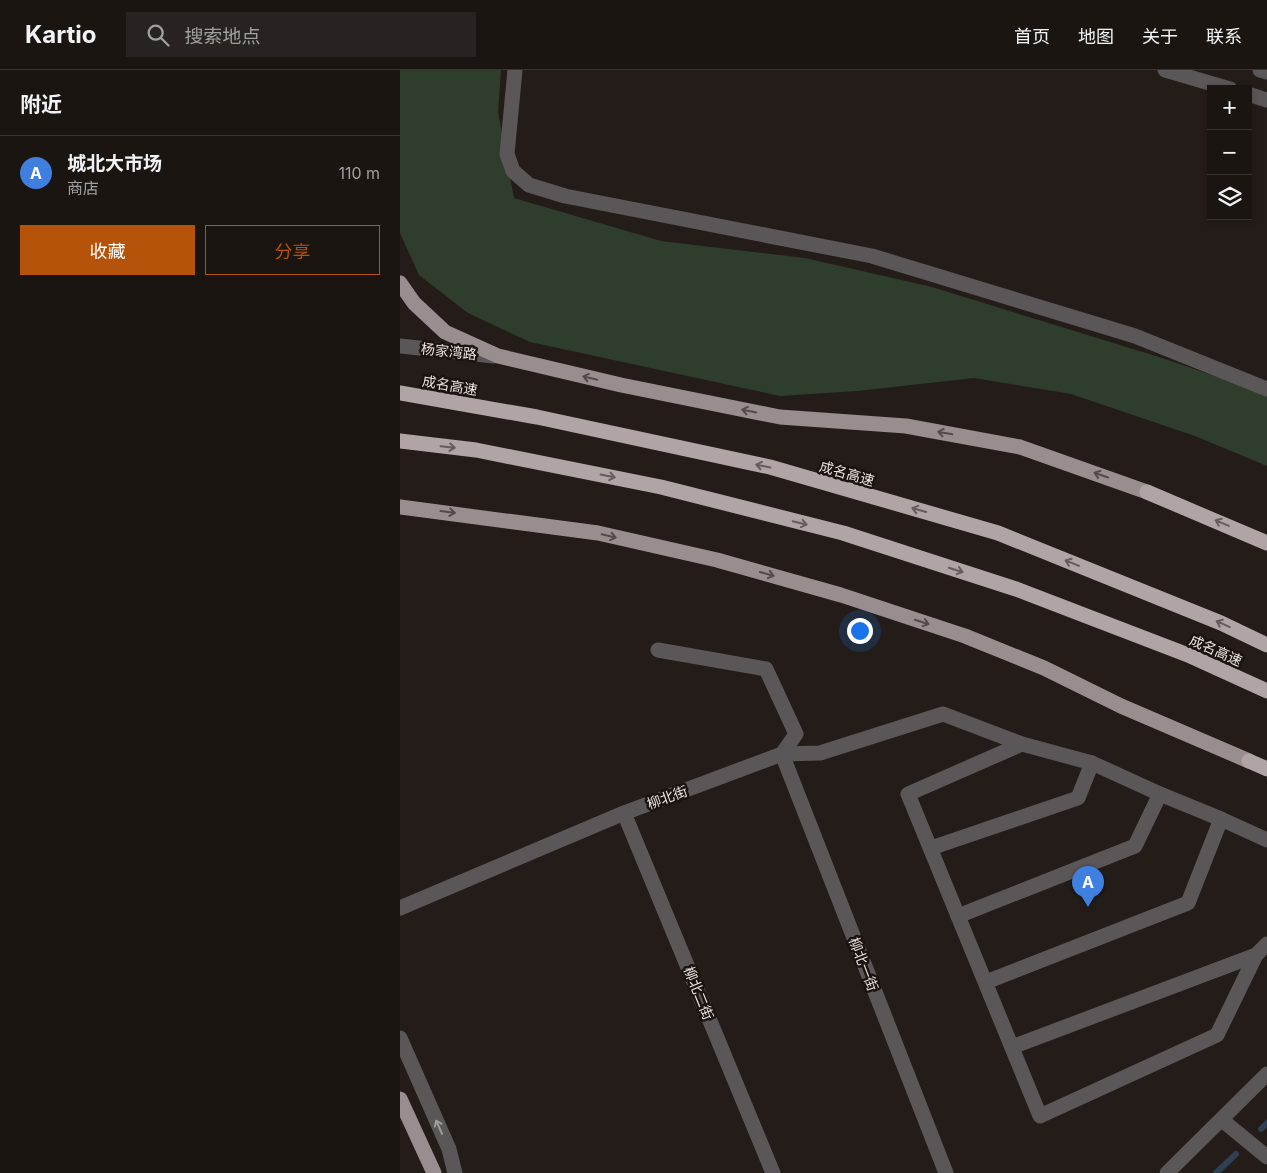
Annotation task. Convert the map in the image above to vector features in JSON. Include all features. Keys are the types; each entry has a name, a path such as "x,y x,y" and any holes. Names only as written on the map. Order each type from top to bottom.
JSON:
{"highway":[{"name":"成名高速","path":"400,393 537,417 770,468 998,533 1221,623 1267,645"},
{"name":"成名高速","path":"400,441 476,450 661,487 843,533 1016,589 1188,655 1267,691"},
{"path":"1148,492 1267,543"},
{"path":"1249,761 1267,769"}],"main road":[{"path":"400,283 414,303 445,332 498,356 621,385 780,417 906,426 1020,447 1148,492"},
{"path":"400,507 451,512 598,533 716,560 841,595 974,640 1044,668 1121,706 1249,761"},
{"path":"400,1099 434,1173"}],"street":[{"path":"515,70 507,154 513,171 529,185 565,196 872,256 1135,336 1267,389"},
{"path":"1165,70 1216,85"},
{"path":"1260,70 1267,72"},
{"path":"1252,95 1267,100"},
{"name":"杨家湾路","path":"400,346 498,356"},
{"path":"658,650 766,669 796,734 782,754"},
{"name":"柳北街","path":"400,908 624,813 782,754 820,753 943,714 1022,744"},
{"path":"1267,840 1092,763 1022,744 908,794 1040,1116 1218,1035 1256,955 1267,944"},
{"name":"柳北一街","path":"782,754 946,1173"},
{"path":"931,848 1078,798 1092,763"},
{"path":"958,916 1135,846 1160,794"},
{"name":"柳北二街","path":"624,813 773,1173"},
{"path":"986,982 1188,903 1221,819"},
{"path":"1012,1047 1256,955"},
{"path":"400,1038 449,1149 455,1173"},
{"path":"1167,1173 1267,1074"},
{"path":"1222,1120 1267,1157"}],"green space":[{"path":"400,70 501,70 498,112 514,198 661,241 805,258 932,287 1159,357 1267,394 1267,466 1195,436 1071,394 974,378 857,391 780,396 530,342 468,313 419,275 400,233"}],"waterway":[{"path":"1261,1129 1267,1123"},
{"path":"1216,1173 1236,1154"}],"place":[{"name":"城北大市场","path":"1088,907"}]}
